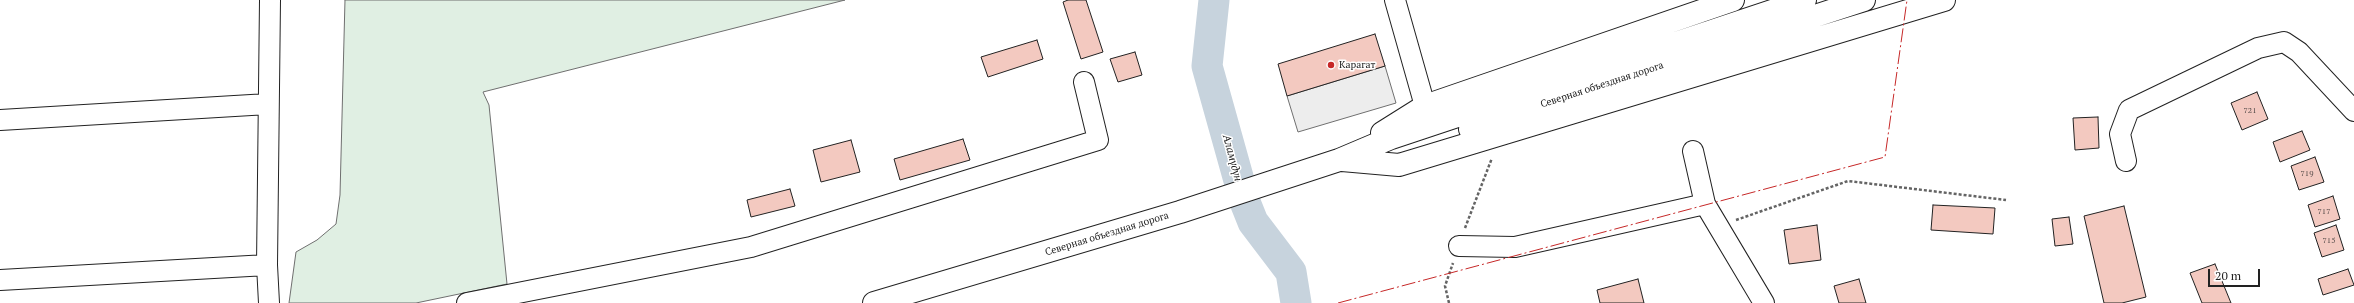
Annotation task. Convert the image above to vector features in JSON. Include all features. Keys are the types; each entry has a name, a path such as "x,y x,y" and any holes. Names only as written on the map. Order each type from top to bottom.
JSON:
{"highway":[{"path":"1329,163 1424,106 1733,0"},
{"name":"Северная объездная дорога","path":"874,303 1180,212 1329,163 1391,138 1805,0"},
{"name":"Северная объездная дорога","path":"1329,163 1395,154 1864,0"},
{"path":"1329,163 1399,165 1944,0"}],"street":[{"path":"269,303 267,265 270,0"},
{"path":"1395,0 1424,106"},
{"path":"2126,161 2120,134 2129,110 2258,48 2284,42 2299,52 2354,112"},
{"path":"467,303 751,247 1098,140 1084,82"},
{"path":"0,120 268,104"},
{"path":"1693,151 1705,204 1764,303"},
{"path":"1459,246 1514,247 1705,204"},
{"path":"0,280 267,265"}],"path":[{"path":"1449,303 1445,286 1500,135"},
{"path":"1717,226 1848,181 2006,200"}],"green space":[{"path":"345,0 845,0 483,92 489,105 507,284 416,303 289,303 296,252 317,240 336,224 340,195"}],"shaded area":[{"path":"1385,66 1396,103 1298,132 1287,96"}],"building":[{"path":"1068,0 1086,0 1103,52 1081,59 1063,2"},
{"name":"Карагат","path":"1375,34 1385,66 1287,96 1278,64"},
{"path":"1037,40 1043,59 988,77 981,57"},
{"path":"1135,52 1142,75 1118,82 1110,59"},
{"path":"2257,92 2268,119 2242,130 2231,103"},
{"path":"2098,117 2099,148 2075,150 2073,118"},
{"path":"2302,131 2310,150 2280,162 2273,142"},
{"path":"963,139 970,160 900,180 894,159"},
{"path":"851,140 860,172 821,182 813,150"},
{"path":"2315,157 2324,182 2299,190 2291,166"},
{"path":"790,189 795,206 751,217 747,200"},
{"path":"2333,196 2340,219 2315,227 2308,205"},
{"path":"1933,205 1995,208 1993,234 1931,230"},
{"path":"2124,206 2146,297 2122,303 2104,303 2084,216"},
{"path":"2069,217 2073,244 2055,246 2052,219"},
{"path":"1817,225 1821,260 1789,264 1784,230"},
{"path":"2336,225 2344,250 2322,257 2314,233"},
{"path":"2215,264 2231,303 2202,303 2190,273"},
{"path":"2348,269 2354,285 2323,295 2318,279"},
{"path":"1638,279 1644,303 1600,303 1597,290"},
{"path":"1859,279 1866,303 1839,303 1834,286"}],"waterway":[{"name":"Аламүдүн","path":"1214,0 1207,66 1245,202 1253,222 1291,272 1296,303"}],"power":[{"path":"1338,303 1885,157 1907,0"}],"place":[{"name":"Карагат","path":"1331,65"}]}
